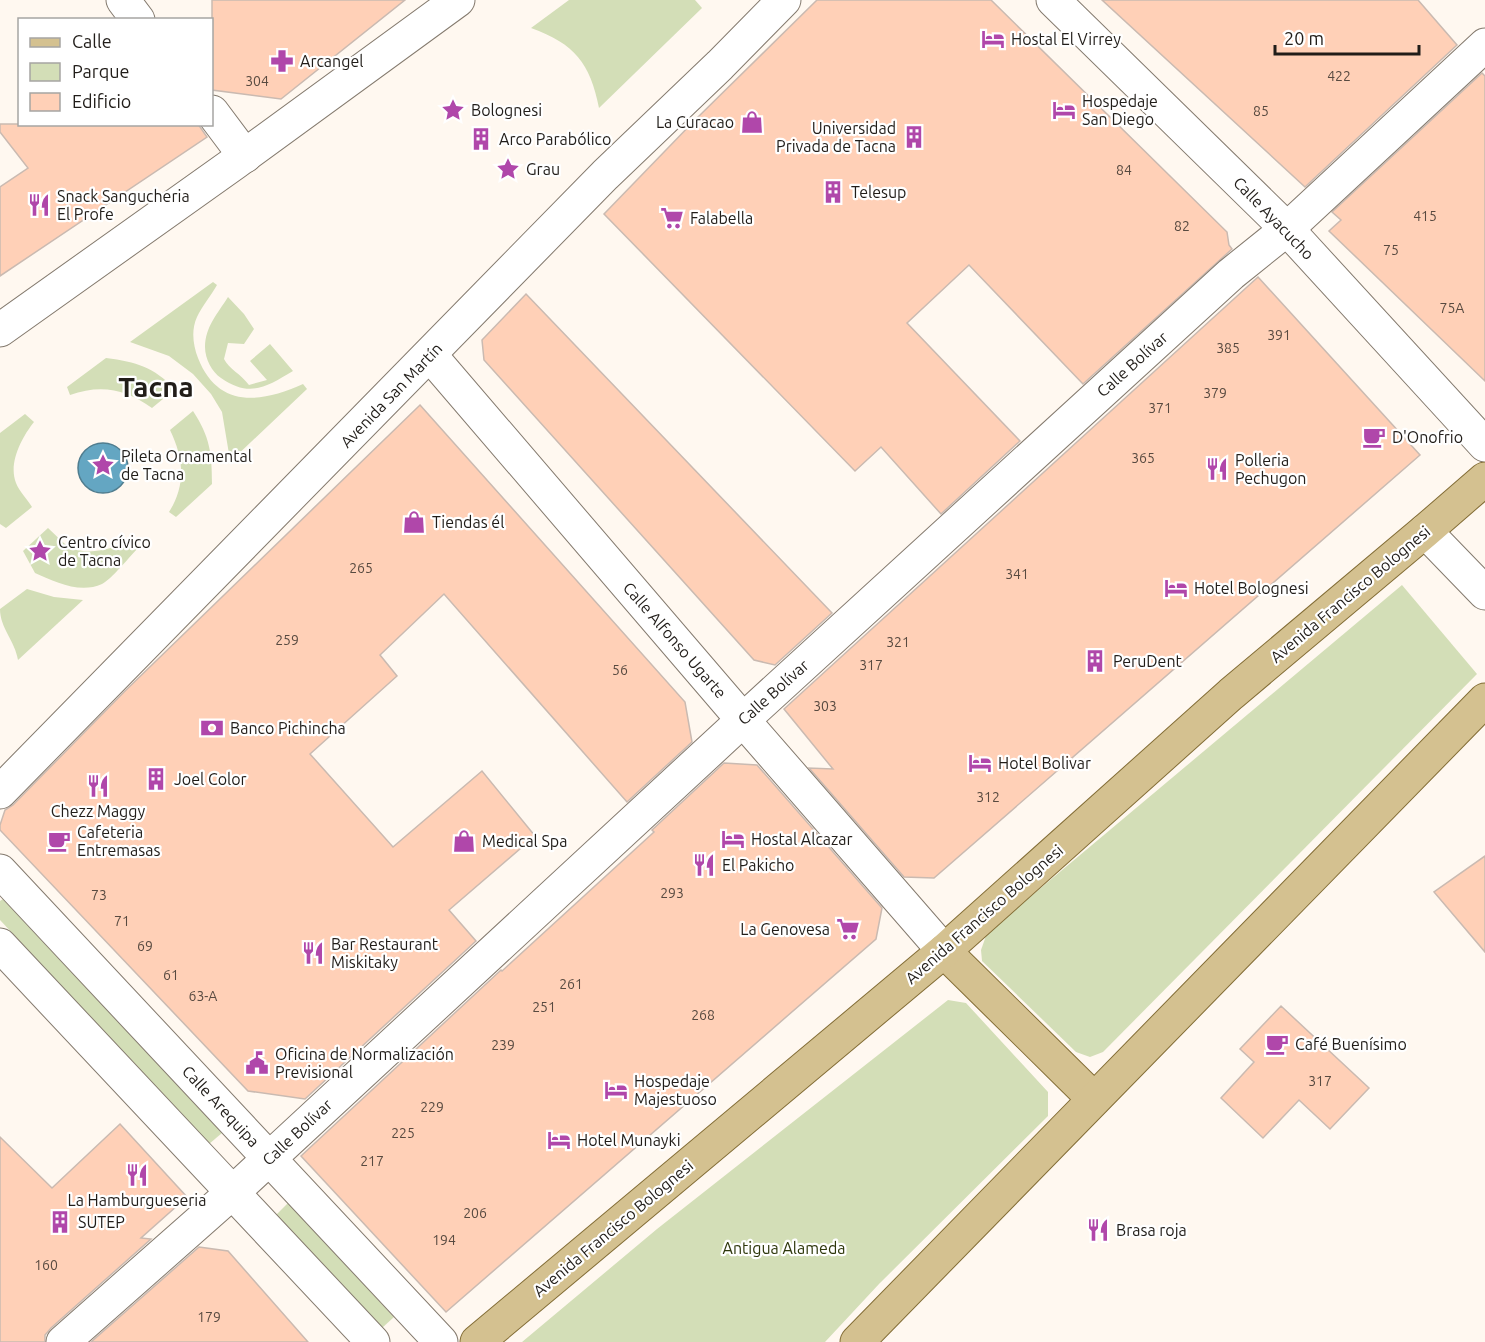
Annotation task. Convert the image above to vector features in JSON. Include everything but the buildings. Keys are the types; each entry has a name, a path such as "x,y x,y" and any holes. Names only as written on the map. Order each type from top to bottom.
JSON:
{"main road":[{"name":"Avenida Francisco Bolognesi","path":"477,1342 945,951 1231,694 1485,478"},
{"path":"857,1342 1485,700"},
{"path":"945,951 1094,1099"}],"street":[{"path":"123,0 136,18"},
{"path":"0,330 245,156 458,0"},
{"name":"Avenida San Martín","path":"0,792 605,175 784,0"},
{"name":"Calle Ayacucho","path":"1053,0 1287,229 1485,445"},
{"name":"Calle Bolívar","path":"63,1342 233,1192 743,720 1231,274 1287,229 1485,45"},
{"path":"213,113 245,156"},
{"name":"Calle Alfonso Ugarte","path":"430,355 743,720 945,951"},
{"path":"1425,531 1485,593"},
{"name":"Calle Arequipa","path":"0,871 441,1342"},
{"path":"0,945 373,1342"}],"green space":[{"path":"569,0 695,0 702,8 599,108 591,79 578,57 559,41 531,28"},
{"path":"213,282 217,285 201,309 193,332 196,353 207,375 229,394 242,397 257,398 272,395 303,384 307,389 233,459 229,454 222,412 211,394 193,374 169,356 130,342"},
{"path":"228,297 254,329 244,344 228,343 224,359 229,366 249,385 267,380 250,361 270,344 293,371 266,386 249,389 231,384 215,372 206,356 207,333"},
{"path":"106,358 127,361 144,367 159,375 175,389 152,408 133,396 113,390 92,390 70,395 67,387"},
{"path":"193,411 209,446 212,484 176,517 169,512 178,492 181,472 178,451 170,430"},
{"path":"25,414 34,422 18,451 14,475 17,486 32,507 6,528 0,524 0,433"},
{"path":"48,528 64,543 77,550 102,550 133,539 139,547 106,582 85,588 68,586 35,573 23,551"},
{"path":"1402,585 1477,674 1103,1052 1090,1057 1076,1052 982,961 981,950 987,933"},
{"path":"27,589 54,597 83,600 18,660 2,622 0,609"},
{"path":"3,899 222,1133 209,1144 0,920 0,901"},
{"name":"Antigua Alameda","path":"948,1000 966,1003 1048,1092 1048,1116 879,1284 825,1342 522,1342 657,1229"},
{"path":"288,1203 394,1317 382,1328 276,1215"}],"water":[{"name":"Pileta Ornamental de Tacna","path":"108,443 121,450 127,458 127,478 121,486 113,492 98,493 85,486 79,478 78,463 85,450 93,444"}],"place":[{"name":"Hostal El Virrey","path":"993,39"},
{"name":"Arcangel","path":"282,61"},
{"name":"Bolognesi","path":"453,110"},
{"name":"Hospedaje San Diego","path":"1064,110"},
{"name":"La Curacao","path":"752,122"},
{"name":"Universidad Privada de Tacna","path":"914,137"},
{"name":"Arco Parabólico","path":"481,139"},
{"name":"Grau","path":"508,169"},
{"name":"Telesup","path":"833,192"},
{"name":"Snack Sangucheria El Profe","path":"39,205"},
{"name":"Falabella","path":"672,218"},
{"name":"D'Onofrio","path":"1374,437"},
{"name":"Pileta Ornamental de Tacna","path":"103,465"},
{"name":"Polleria Pechugon","path":"1217,469"},
{"name":"Tiendas él","path":"414,522"},
{"name":"Centro cívico de Tacna","path":"40,551"},
{"name":"Hotel Bolognesi","path":"1176,588"},
{"name":"PeruDent","path":"1095,661"},
{"name":"Banco Pichincha","path":"212,728"},
{"name":"Hotel Bolivar","path":"980,763"},
{"name":"Joel Color","path":"156,779"},
{"name":"Chezz Maggy","path":"98,786"},
{"name":"Hostal Alcazar","path":"733,839"},
{"name":"Cafeteria Entremasas","path":"59,841"},
{"name":"Medical Spa","path":"464,841"},
{"name":"El Pakicho","path":"704,865"},
{"name":"La Genovesa","path":"848,929"},
{"name":"Bar Restaurant Miskitaky","path":"313,953"},
{"name":"Café Buenísimo","path":"1277,1044"},
{"name":"Oficina de Normalización Previsional","path":"257,1063"},
{"name":"Hospedaje Majestuoso","path":"616,1090"},
{"name":"Hotel Munayki","path":"559,1140"},
{"name":"La Hamburgueseria","path":"137,1175"},
{"name":"SUTEP","path":"60,1222"},
{"name":"Brasa roja","path":"1098,1230"}],"district":[{"name":"Tacna","path":"156,387"}]}
